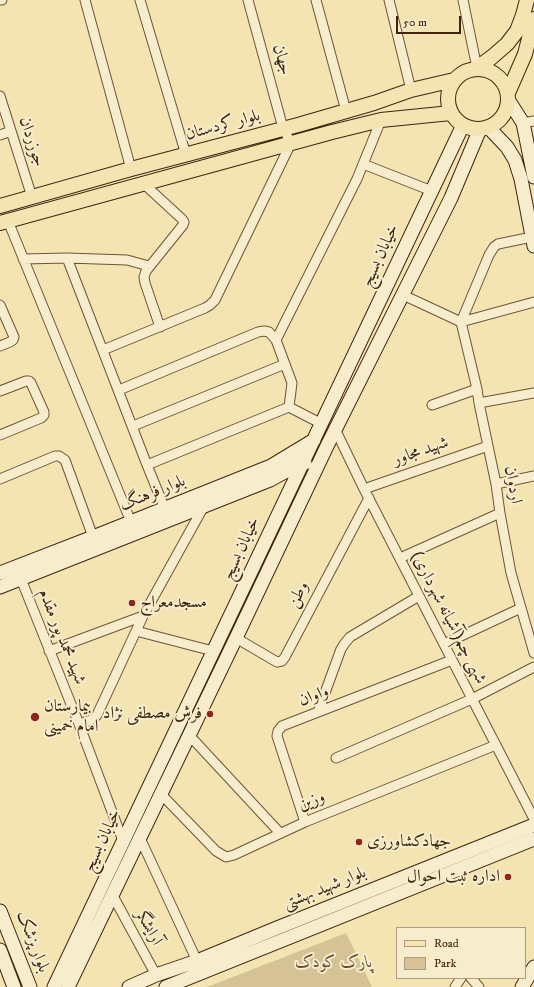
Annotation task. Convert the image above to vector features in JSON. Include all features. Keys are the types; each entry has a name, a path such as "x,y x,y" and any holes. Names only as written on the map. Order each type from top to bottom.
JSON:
{"main road":[{"path":"477,68 507,44 517,31 527,0"},
{"path":"534,19 525,54 509,97 507,110 503,118 496,124 484,129 472,129 463,126 456,120 448,105 450,88 454,80 460,74 477,68 494,72 506,85 509,97 528,122 534,177"},
{"name":"بلوار کردستان","path":"0,206 346,111 411,90 454,80"},
{"name":"بلوار کردستان","path":"4,222 291,143 381,120 451,113"},
{"name":"خیابان بسیج","path":"54,987 463,126"},
{"path":"484,129 507,147 515,160 521,179 533,241"},
{"name":"خیابان بسیج","path":"68,987 317,469 484,129"},
{"path":"351,362 366,369"},
{"name":"بلوار فرهنگ","path":"0,587 167,514 272,475 314,440"},
{"path":"303,462 317,469"},
{"name":"بلوار فرهنگ","path":"0,573 131,522 204,506 303,462"},
{"path":"272,475 284,495 284,503"},
{"name":"بلوار شهید بهشتی","path":"507,843 534,825"},
{"name":"بلوار شهید بهشتی","path":"129,987 326,908 443,868 507,843 534,838"},
{"name":"بلوار شهید بهشتی","path":"166,987 331,920 443,868"},
{"path":"326,908 331,920"},
{"name":"بلوار پزشک","path":"0,911 30,987"},
{"name":"بلوار پزشک","path":"0,950 14,987"},
{"path":"522,987 534,967"}],"street":[{"path":"85,0 131,169"},
{"path":"140,0 186,155"},
{"name":"جهان","path":"248,0 283,128 291,143"},
{"path":"316,0 346,111"},
{"path":"389,0 411,90"},
{"path":"463,0 477,68"},
{"name":"جوزردان","path":"0,96 32,197"},
{"path":"276,340 357,179 381,120"},
{"path":"0,135 11,131"},
{"path":"103,350 204,308 215,300 291,143"},
{"path":"363,164 432,191"},
{"path":"144,184 184,222 146,270 144,277 160,327"},
{"path":"4,222 23,259 131,522"},
{"path":"460,322 489,255 494,247 498,244 533,241"},
{"path":"23,259 67,258 127,260 150,266"},
{"path":"67,258 167,514"},
{"path":"403,295 460,322 534,302"},
{"path":"0,305 14,337 10,342 0,346"},
{"name":"اردوان","path":"460,322 477,389 496,484 511,573 534,653"},
{"path":"119,390 258,332 264,331 269,332 276,340 292,384 289,407"},
{"path":"133,426 285,364"},
{"path":"0,391 29,381 44,412 44,415 41,418 0,434"},
{"path":"432,406 477,389"},
{"path":"479,403 534,392"},
{"path":"147,465 289,407 322,424"},
{"name":"شهی چم(آشیانه شهرداری)","path":"336,431 364,489 534,819"},
{"name":"شهید مجاور","path":"364,489 488,446"},
{"path":"0,479 55,456 59,456 65,460 93,538"},
{"path":"496,484 534,476"},
{"name":"وطن","path":"236,638 277,662 282,661 369,498"},
{"path":"79,724 94,718 97,714 143,616 204,506"},
{"path":"400,558 500,513"},
{"name":"شهید محمد پور مقدم","path":"20,579 79,724 123,841"},
{"path":"318,712 341,649 345,642 350,637 419,596"},
{"path":"444,644 521,608"},
{"path":"49,651 143,616"},
{"path":"136,631 213,651"},
{"name":"واوان","path":"304,822 277,736 278,731 282,726 452,660"},
{"path":"336,758 472,699 534,667"},
{"path":"189,735 280,833"},
{"name":"وزین","path":"161,794 216,851 226,857 234,855 304,822 496,745"},
{"path":"140,838 197,961"},
{"name":"آرایشگر","path":"113,896 156,976"},
{"path":"472,979 479,987"}],"green space":[{"name":"پارک کودک","path":"346,933 372,987 207,987"}],"place":[{"name":"مسجدمعراج","path":"132,603"},
{"name":"فرش مصطفی نژاد","path":"210,714"},
{"name":"بیمارستان امام خمینی","path":"35,717"},
{"name":"جهادکشاورزی","path":"359,842"},
{"name":"اداره ثبت احوال","path":"508,877"}]}
